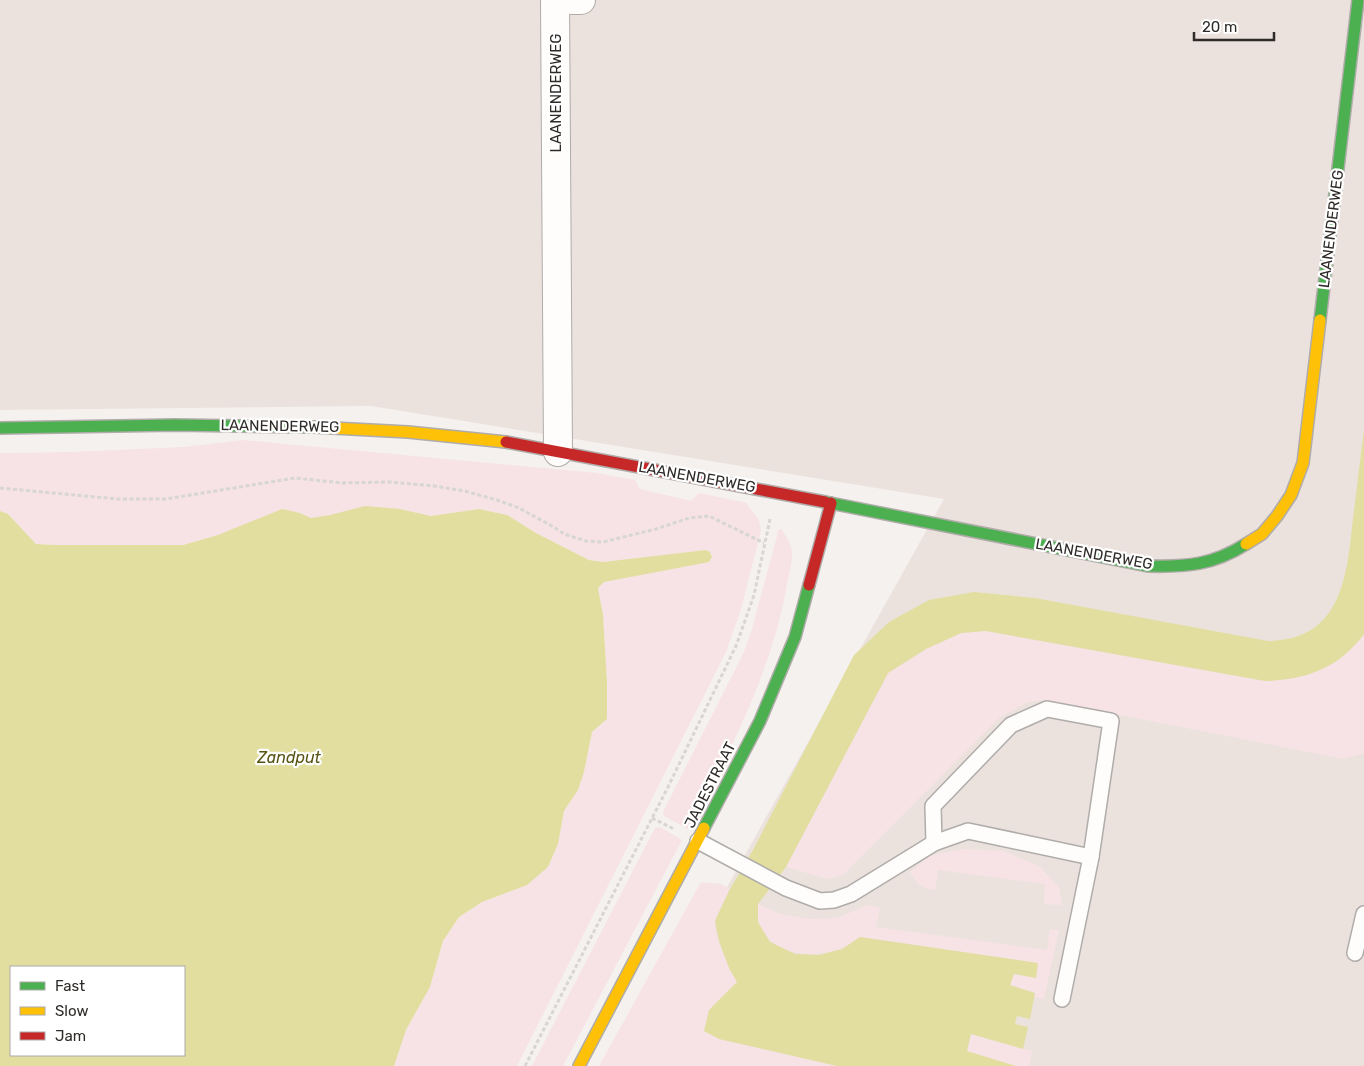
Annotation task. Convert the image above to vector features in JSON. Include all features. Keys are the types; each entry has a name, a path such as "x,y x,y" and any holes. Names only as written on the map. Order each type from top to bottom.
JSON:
{"street":[{"name":"LAANENDERWEG","path":"558,452 555,0 581,0"},
{"name":"LAANENDERWEG","path":"0,428 198,424 371,428 469,437 777,492 1148,566 1180,567 1210,562 1237,550 1262,534 1277,516 1290,494 1303,463 1358,0"},
{"name":"JADESTRAAT","path":"579,1066 760,721 795,637 831,503"}],"lane":[{"path":"934,843 933,806 1010,725 1047,709 1111,721 1091,857 1062,999"},
{"path":"698,841 786,888 820,901 834,900 851,894 934,843 968,831 1091,857"},
{"path":"1355,953 1364,914"}],"path":[{"path":"0,488 117,499 166,499 295,478 342,483 389,482 434,486 497,500 519,508 564,534 586,541 603,542 649,532 689,518 709,516 764,543"},
{"path":"525,1066 668,787 736,646 754,595 764,543 777,492"}],"shaded area":[{"path":"0,0 1364,0 1364,1066 627,1066 944,499 371,406 0,410"},
{"path":"243,440 597,473 635,480 640,489 691,501 699,493 743,502 746,503 759,520 761,531 741,609 726,652 517,1066 394,1066 406,1030 430,987 443,941 459,917 482,902 527,885 548,867 558,844 564,811 578,790 584,772 592,732 607,719 603,615 598,588 604,582 711,560 712,554 603,562 589,560 536,533 507,515 479,509 431,516 400,509 311,518 300,513 183,545 36,544 8,514 0,511 0,453 184,447"},
{"path":"781,529 789,543 792,556 779,622 770,653 733,743 688,829 664,816 663,812 744,652 752,629 778,530"},
{"path":"986,631 1265,681 1294,678 1320,670 1344,655 1364,634 1364,753 1344,759 1044,700 1028,702 999,718 843,875 828,879 786,867 888,673 926,649 962,633"},
{"path":"660,827 682,840 563,1066 532,1066 655,828"},
{"path":"962,849 1003,851 1039,866 1059,887 1062,905 1044,904 1045,884 938,870 935,890 920,885 910,872 930,856"},
{"path":"701,882 721,884 730,889 715,922 720,945 737,982 709,1010 704,1031 719,1039 837,1066 599,1066"},
{"path":"758,904 780,914 809,919 837,918 868,905 880,908 876,927 1047,950 1050,930 1059,930 1044,999 1034,997 1035,993 1010,985 1014,974 1036,978 1037,963 860,937 845,947 828,952 805,954 793,952 782,948 765,934 758,921"},
{"path":"971,1034 1032,1051 1029,1066 1016,1066 967,1052"}],"water":[{"path":"1364,430 1364,634 1344,656 1308,675 1265,681 986,631 961,633 926,649 888,673 786,867 758,904 758,922 770,942 795,954 819,955 842,949 860,937 1038,963 1036,978 1014,974 1010,985 1035,993 1030,1019 1017,1016 1015,1024 1028,1027 1023,1049 971,1034 967,1051 1016,1066 837,1066 719,1039 704,1031 709,1010 737,982 729,968 719,941 715,921 730,889 753,850 854,655 889,622 929,600 974,592 1035,598 1268,641 1293,638 1312,630 1326,617 1336,601 1343,582 1348,562"},
{"name":"Zandput","path":"365,506 400,509 431,516 479,509 507,515 536,533 589,560 603,562 706,550 710,552 712,557 709,562 604,582 598,588 603,615 607,719 592,732 584,772 578,790 564,811 558,844 548,867 527,885 482,902 459,917 443,941 430,987 406,1030 394,1066 0,1066 0,511 8,514 36,544 55,545 183,545 218,535 282,509 300,513 311,518"}],"traffic: fast":[{"path":"1320,320 1358,0"},
{"path":"0,428 175,425 314,427"},
{"path":"825,502 1148,566 1175,566 1199,563 1222,556 1246,544"},
{"path":"704,828 760,721 795,637 809,585"}],"traffic: slow":[{"path":"1246,544 1262,534 1277,516 1291,495 1303,463 1320,320"},
{"path":"314,427 408,432 506,442"},
{"path":"579,1066 704,828"}],"traffic: jam":[{"path":"506,442 825,502"},
{"path":"809,585 831,503"}]}
